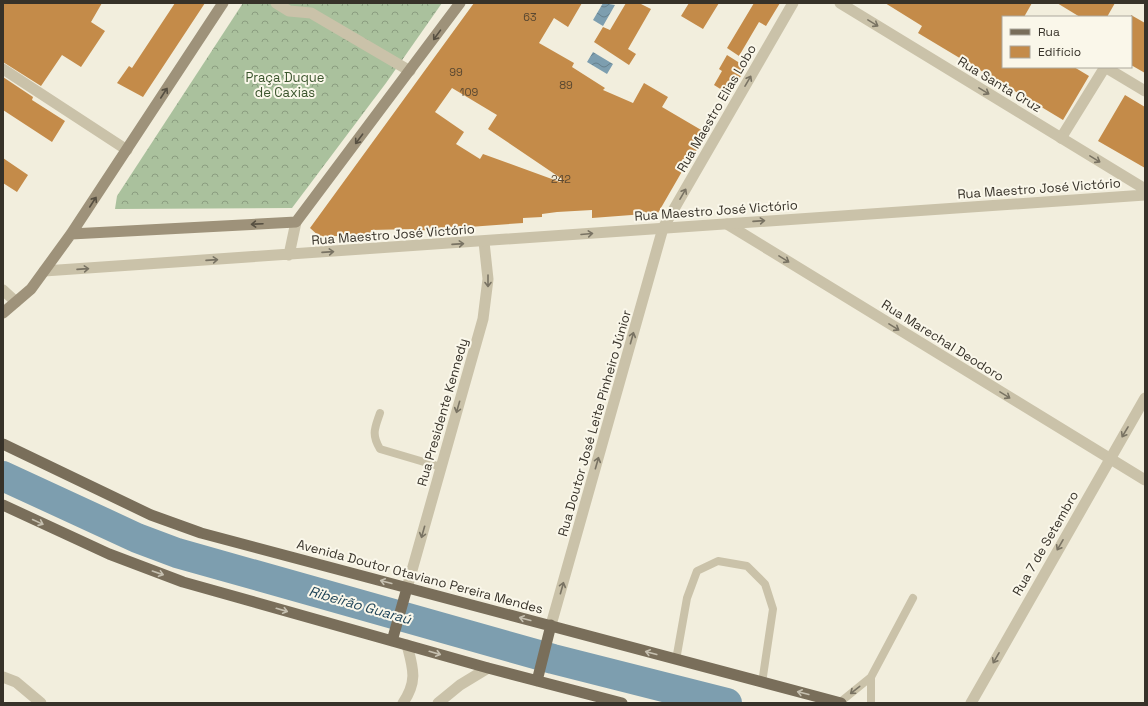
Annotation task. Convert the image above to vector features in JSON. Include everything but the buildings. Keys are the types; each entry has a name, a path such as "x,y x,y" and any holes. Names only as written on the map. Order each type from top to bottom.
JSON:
{"main road":[{"path":"3,313 31,290 72,234 223,3"},
{"path":"72,234 296,222 410,72 460,3"},
{"name":"Avenida Doutor Otaviano Pereira Mendes","path":"3,444 151,515 201,534 551,625 676,660 840,703"},
{"path":"3,505 109,554 177,579 488,668 622,703"},
{"path":"392,640 407,588"},
{"path":"537,681 551,625"}],"street":[{"path":"276,3 289,10 308,8 410,72"},
{"name":"Rua Maestro Elias Lobo","path":"663,228 793,3"},
{"name":"Rua Santa Cruz","path":"840,3 1145,189"},
{"path":"1062,138 1104,68"},
{"path":"1107,68 1145,91"},
{"path":"3,69 127,150"},
{"name":"Rua Maestro José Victório","path":"289,255 1145,195"},
{"path":"44,271 289,255 296,222"},
{"name":"Rua Marechal Deodoro","path":"727,224 1145,480"},
{"name":"Rua Doutor José Leite Pinheiro Júnior","path":"551,625 663,228"},
{"name":"Rua Presidente Kennedy","path":"407,588 483,319 488,279 484,242"},
{"path":"3,290 16,302"},
{"name":"Rua 7 de Setembro","path":"971,703 1145,398"},
{"path":"403,703 412,685 414,673 407,645"},
{"path":"438,703 460,685 488,668"},
{"path":"3,677 16,682 41,703"}],"lane":[{"path":"380,413 374,431 374,440 380,448 441,467"},
{"path":"676,660 687,598 697,571 718,561 747,566 765,584 773,609 762,683"},
{"path":"840,703 871,677 913,598"},
{"path":"871,677 871,703"}],"green space":[{"name":"Praça Duque de Caxias","path":"243,3 442,3 386,83 292,208 115,209 117,196"}],"water":[{"path":"603,3 615,5 603,26 593,20"},
{"path":"593,52 613,64 607,74 587,62"}],"waterway":[{"name":"Ribeirão Guaraú","path":"3,476 137,538 177,553 553,659 727,703"}]}
